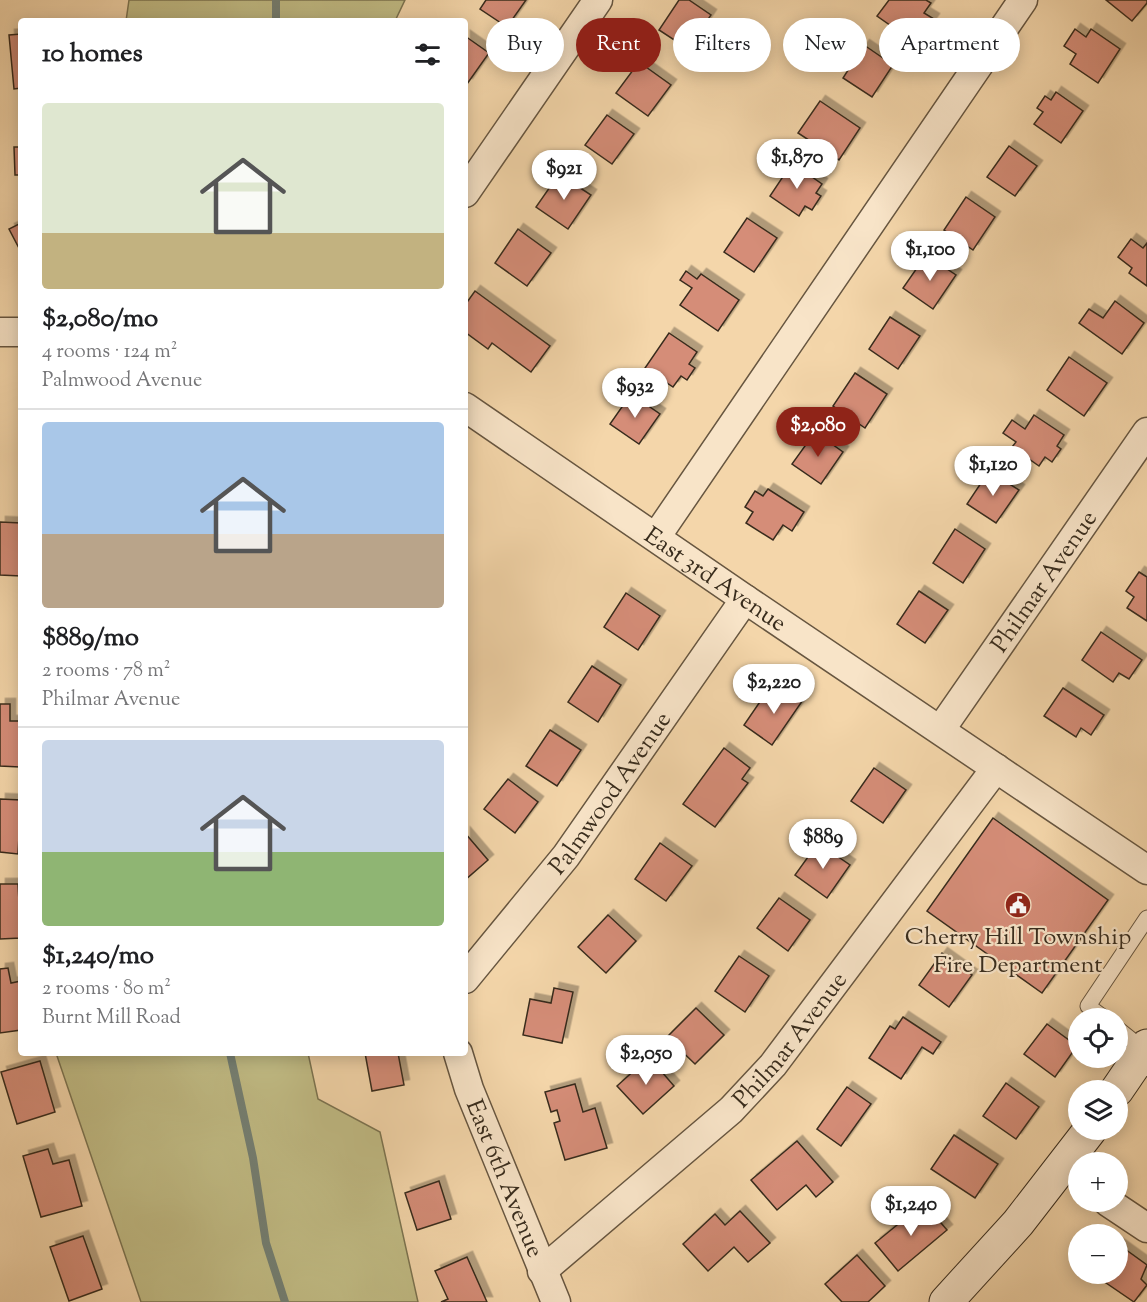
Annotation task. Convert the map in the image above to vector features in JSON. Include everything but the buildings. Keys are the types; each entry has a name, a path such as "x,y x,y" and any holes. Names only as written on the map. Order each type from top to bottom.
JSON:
{"main road":[{"path":"1124,1080 1146,1048"},
{"path":"946,1302 1018,1223 1068,1177"}],"street":[{"path":"468,188 598,0"},
{"path":"656,537 1023,0"},
{"path":"0,332 18,332"},
{"name":"East 3rd Avenue","path":"468,409 1147,870"},
{"name":"Philmar Avenue","path":"941,729 1147,432"},
{"name":"Palmwood Avenue","path":"468,975 566,856 745,599"},
{"name":"Philmar Avenue","path":"542,1271 731,1110 773,1065 996,768"},
{"name":"East 6th Avenue","path":"459,1056 469,1089 556,1302"},
{"path":"1123,1212 1147,1228"}],"lane":[{"path":"1091,1008 1088,1006 1147,918"},
{"path":"1128,1036 1146,1048"}],"shaded area":[{"path":"129,0 405,0 396,18 126,18"},
{"path":"57,1056 309,1056 318,1099 380,1132 418,1302 141,1302"}],"waterway":[{"path":"276,0 276,18"},
{"path":"231,1056 253,1158 266,1243 285,1302"}],"place":[{"name":"Cherry Hill Township Fire Department","path":"1018,905"}]}
